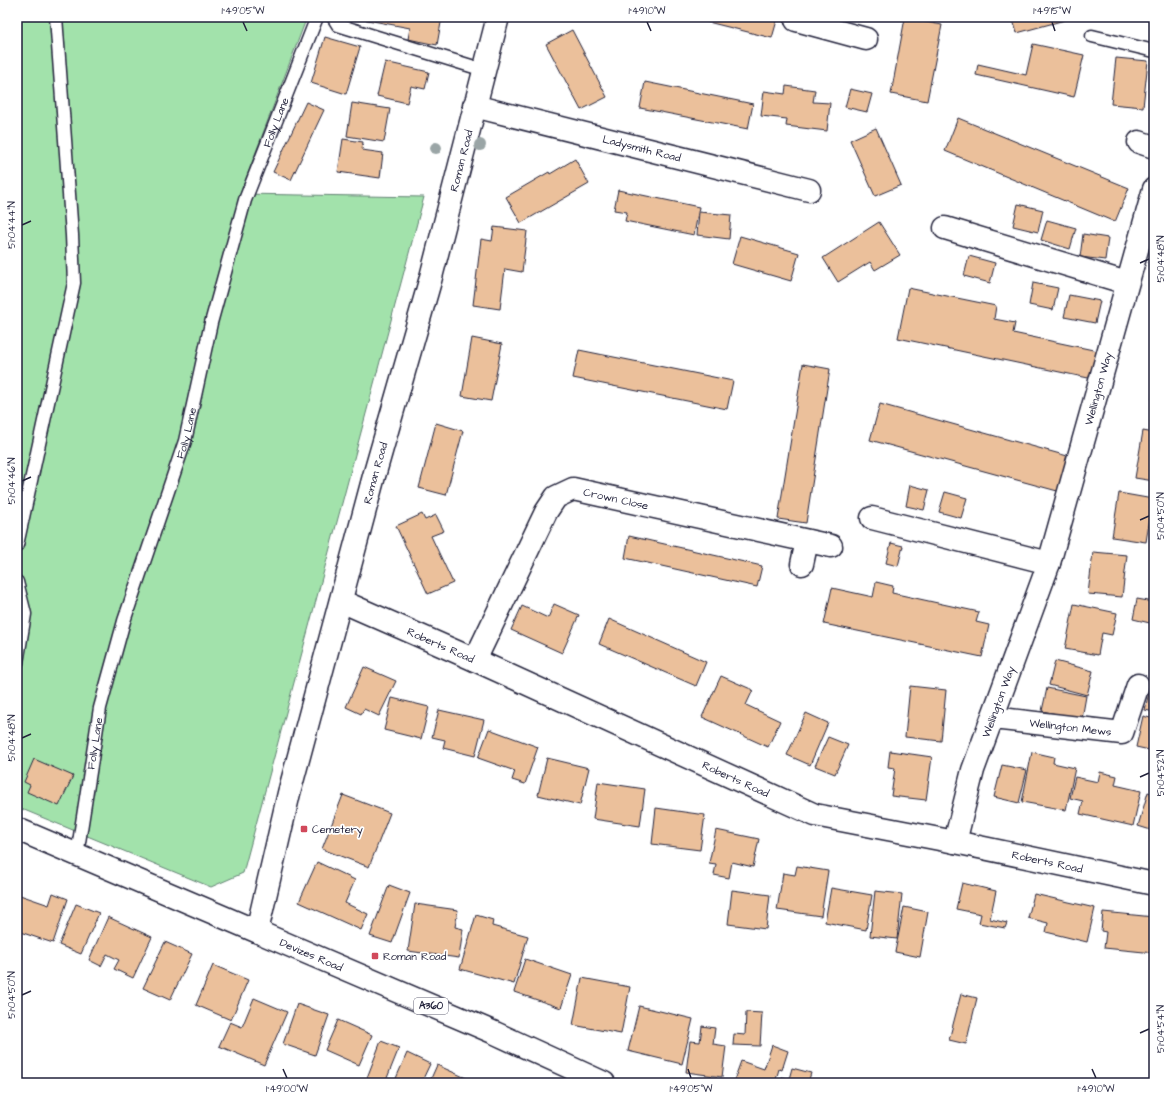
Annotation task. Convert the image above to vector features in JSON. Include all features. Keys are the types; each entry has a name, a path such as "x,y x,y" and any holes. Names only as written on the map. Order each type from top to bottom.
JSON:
{"street":[{"name":"Roman Road","path":"258,931 289,793 374,476 430,281 498,17"},
{"path":"796,17 796,20 866,39"},
{"name":"Ladysmith Road","path":"474,106 809,190"},
{"name":"Wellington Way","path":"955,842 973,770 1049,563 1154,189"},
{"path":"945,228 1127,284"},
{"name":"Crown Close","path":"475,660 546,512 556,497 573,489 831,546"},
{"path":"872,518 1049,563"},
{"path":"802,564 807,541"},
{"name":"Roberts Road","path":"341,601 475,660 815,815 955,842 1154,884"},
{"name":"Wellington Mews","path":"993,718 1122,734 1138,685"},
{"name":"Devizes Road","path":"17,829 495,1033 604,1083"}],"lane":[{"path":"17,541 74,283 56,17"},
{"name":"Folly Lane","path":"77,854 100,708 124,621 185,441 212,323 245,200 317,17"},
{"path":"333,17 338,25 484,70"},
{"path":"1092,36 1154,51"},
{"path":"17,662 25,614 18,588"}],"green space":[{"path":"17,17 307,17 240,194 424,197 243,873 211,887 17,807"}],"building":[{"path":"363,17 442,17 437,45 408,39 410,28 362,19"},
{"path":"688,17 778,17 772,38"},
{"path":"1012,17 1076,17 1017,33"},
{"path":"905,18 942,25 927,101 891,94"},
{"path":"572,30 607,97 581,110 546,44"},
{"path":"325,37 360,47 346,94 311,83"},
{"path":"1033,44 1084,55 1074,97 976,75 978,64 1026,75"},
{"path":"1116,58 1148,61 1143,107 1111,104"},
{"path":"385,62 429,72 425,89 411,86 407,103 377,96"},
{"path":"645,82 753,104 748,129 640,108"},
{"path":"786,86 815,90 813,102 830,103 827,131 786,126 787,119 761,116 764,91 785,94"},
{"path":"850,89 872,94 867,112 845,107"},
{"path":"306,102 324,110 291,180 273,172"},
{"path":"352,103 390,109 384,142 347,136"},
{"path":"958,118 1129,188 1115,222 945,151"},
{"path":"876,128 901,185 875,196 850,140"},
{"path":"343,139 363,142 362,150 383,153 380,178 338,172"},
{"path":"575,159 589,184 521,223 506,197"},
{"path":"618,190 699,207 694,235 625,221 627,212 614,210"},
{"path":"1018,204 1043,210 1038,232 1013,226"},
{"path":"699,212 731,215 729,239 697,235"},
{"path":"1047,220 1076,228 1070,249 1041,240"},
{"path":"879,222 900,255 875,270 870,262 838,282 823,258"},
{"path":"494,227 527,231 522,272 505,269 500,309 473,305 481,239 492,241"},
{"path":"1083,234 1108,238 1105,260 1080,257"},
{"path":"740,236 799,253 791,281 732,264"},
{"path":"969,256 995,263 990,283 964,276"},
{"path":"1033,283 1058,288 1053,310 1029,305"},
{"path":"908,288 996,306 994,319 1015,323 1013,333 1098,351 1093,379 898,338"},
{"path":"1069,295 1100,301 1095,323 1064,317"},
{"path":"472,338 502,344 491,401 462,396"},
{"path":"579,350 733,381 727,409 573,378"},
{"path":"803,364 830,369 806,523 778,519"},
{"path":"1153,382 1154,423 1151,423"},
{"path":"880,404 1071,457 1061,492 870,440"},
{"path":"436,423 463,431 446,495 419,488"},
{"path":"1143,431 1154,433 1154,481 1135,478"},
{"path":"910,485 929,490 924,510 906,506"},
{"path":"945,492 967,498 961,518 939,512"},
{"path":"1119,493 1153,499 1146,542 1112,537"},
{"path":"422,514 425,520 436,515 444,531 431,536 453,583 428,594 396,526"},
{"path":"629,536 762,566 757,587 625,558"},
{"path":"891,543 903,546 898,566 886,563"},
{"path":"1093,552 1127,555 1122,597 1088,594"},
{"path":"876,582 893,586 892,593 979,612 976,622 989,625 982,657 824,624 832,588 873,597"},
{"path":"1137,599 1154,602 1154,624 1133,619"},
{"path":"554,604 579,615 562,653 511,630 522,606 548,618"},
{"path":"1074,604 1117,613 1112,635 1102,633 1098,655 1065,649"},
{"path":"609,619 706,662 696,686 599,644"},
{"path":"1055,661 1093,671 1087,695 1049,685"},
{"path":"364,667 396,681 379,716 364,709 361,714 346,707"},
{"path":"721,676 753,690 746,705 780,721 768,747 702,717"},
{"path":"1152,679 1154,680 1154,712 1145,710"},
{"path":"910,686 946,690 941,741 905,737"},
{"path":"1047,688 1086,696 1082,719 1042,711"},
{"path":"392,698 429,707 421,739 384,730"},
{"path":"439,710 484,720 475,756 443,748 445,740 432,737"},
{"path":"806,713 828,723 810,765 787,755"},
{"path":"1143,716 1154,719 1154,751 1136,747"},
{"path":"489,729 538,747 525,784 512,780 515,771 478,758"},
{"path":"828,737 848,745 835,774 815,766"},
{"path":"890,751 932,757 926,800 891,796 895,768 888,767"},
{"path":"1032,752 1054,757 1053,763 1075,768 1066,810 1022,802"},
{"path":"547,758 589,768 580,805 538,795"},
{"path":"34,759 73,776 59,806 27,792 30,785 24,782"},
{"path":"1002,765 1027,770 1019,803 994,797"},
{"path":"1100,772 1117,776 1115,785 1141,791 1133,826 1080,814 1083,801 1070,798 1075,777 1098,782"},
{"path":"598,782 645,789 640,826 593,819"},
{"path":"1148,792 1154,794 1154,831 1138,826"},
{"path":"343,795 390,813 369,867 322,849"},
{"path":"656,808 705,815 700,850 652,844"},
{"path":"716,830 759,839 753,867 732,862 729,878 714,875 716,864 709,863"},
{"path":"317,862 355,880 345,903 368,914 361,930 299,902"},
{"path":"797,866 828,871 821,916 777,910 783,873 795,875"},
{"path":"962,883 996,891 990,919 1007,923 1005,928 979,923 981,914 956,909"},
{"path":"389,885 410,893 392,943 370,936"},
{"path":"831,888 872,895 866,930 825,922"},
{"path":"732,890 770,895 766,929 728,924"},
{"path":"875,891 902,894 897,939 870,936"},
{"path":"53,893 68,899 53,943 17,931 17,894 49,905"},
{"path":"1034,894 1095,908 1087,942 1046,932 1048,923 1028,918"},
{"path":"76,904 99,913 81,954 59,945"},
{"path":"415,904 458,910 455,927 463,929 459,958 408,951"},
{"path":"904,907 928,912 920,957 895,952"},
{"path":"1103,912 1154,917 1154,953 1104,948 1106,932 1101,931"},
{"path":"476,915 493,920 492,926 528,936 514,984 460,969"},
{"path":"108,917 152,937 133,978 114,969 119,960 107,954 101,966 89,960"},
{"path":"165,942 192,954 170,1000 143,988"},
{"path":"525,959 572,975 561,1008 514,992"},
{"path":"213,965 248,980 231,1020 196,1005"},
{"path":"582,978 630,987 621,1034 573,1025"},
{"path":"961,994 977,998 966,1044 949,1040"},
{"path":"254,998 287,1012 264,1065 219,1046 230,1022 242,1027"},
{"path":"297,1004 329,1015 315,1055 283,1044"},
{"path":"639,1006 693,1019 682,1064 628,1051"},
{"path":"746,1012 762,1013 760,1046 733,1045 734,1034 745,1035"},
{"path":"338,1020 372,1035 359,1065 325,1050"},
{"path":"702,1026 715,1028 713,1044 726,1046 722,1077 686,1072 690,1041 700,1042"},
{"path":"381,1041 399,1048 385,1083 365,1083"},
{"path":"772,1045 788,1051 782,1070 779,1069 775,1083 733,1083 741,1061 764,1069"},
{"path":"407,1053 430,1064 421,1083 394,1083"},
{"path":"437,1065 477,1083 429,1083"},
{"path":"792,1068 811,1073 808,1083 781,1083 782,1077 789,1079"}],"place":[{"name":"Cemetery","path":"304,829"},
{"name":"Roman Road","path":"375,956"}]}
